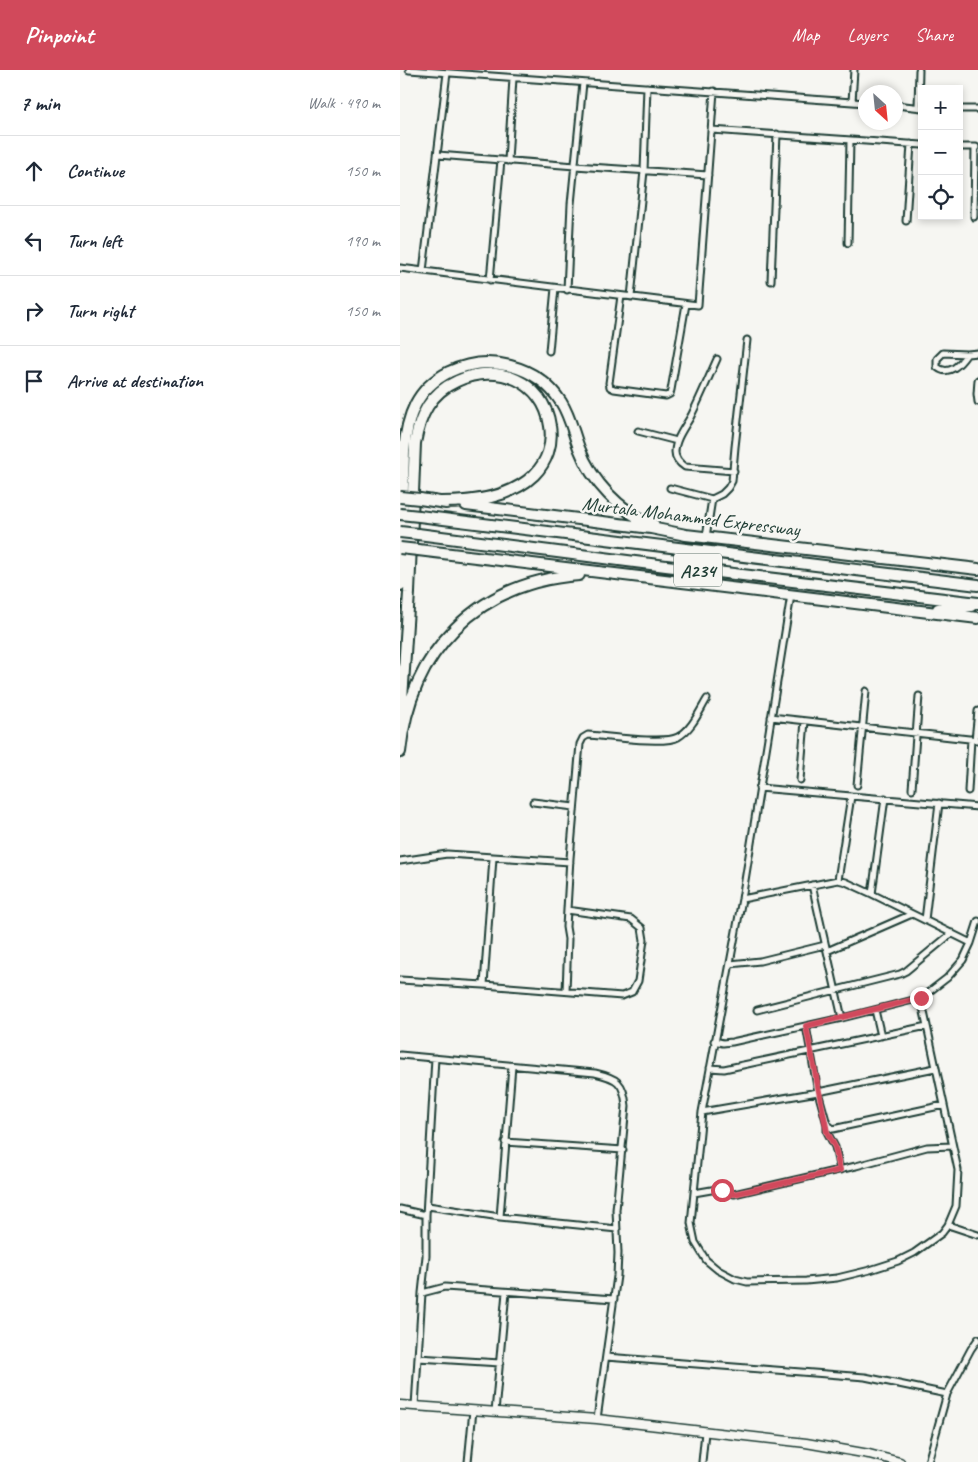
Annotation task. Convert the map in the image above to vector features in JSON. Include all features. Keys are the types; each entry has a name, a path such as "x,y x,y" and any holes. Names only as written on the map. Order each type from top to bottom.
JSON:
{"highway":[{"path":"400,585 404,451 408,419 414,405 434,382 459,368 472,364 498,363 510,365 544,383 566,411 586,464 612,499 649,524 686,534"},
{"path":"400,730 409,593 415,444 419,422 434,398 442,390 460,379 481,374 495,374 519,380 541,401 549,420 550,442 546,458 541,466 527,481 506,492 475,500 442,502"},
{"name":"Murtala Mohammed Expressway","path":"400,497 651,528 706,537 978,569"},
{"name":"Murtala Mohammed Expressway","path":"400,514 978,585"},
{"name":"A234","path":"400,532 978,604"},
{"path":"400,548 978,618"},
{"path":"875,557 926,578"},
{"path":"400,752 411,700 430,661 449,634 474,612 506,592 523,585 560,576 609,574"},
{"path":"922,611 978,604"}],"street":[{"path":"409,70 858,102"},
{"path":"490,76 492,70"},
{"path":"852,102 854,70"},
{"path":"919,70 919,85"},
{"path":"423,271 447,73"},
{"path":"508,161 513,78"},
{"path":"567,290 571,204 583,83"},
{"path":"631,297 644,171 647,87"},
{"path":"400,268 698,305 714,91"},
{"path":"903,106 918,107"},
{"path":"963,109 978,109"},
{"path":"712,130 918,145"},
{"path":"771,281 777,134"},
{"path":"848,243 850,140"},
{"path":"906,221 911,144"},
{"path":"963,147 976,147 974,217"},
{"path":"438,155 708,175"},
{"path":"490,280 501,160"},
{"path":"549,351 555,288"},
{"path":"621,296 610,387 666,396 670,394 671,390 686,304"},
{"path":"670,488 712,498 722,494 732,481 747,340"},
{"path":"967,354 959,366 948,371 937,367 937,359 943,353 978,353"},
{"path":"717,360 677,441 676,459 685,468 734,471"},
{"path":"978,380 978,402"},
{"path":"638,431 677,441"},
{"path":"706,537 712,498"},
{"path":"791,596 742,899 702,1112 691,1223 695,1242 700,1252 718,1270 735,1279 747,1282 806,1281 837,1278 898,1261 914,1253 942,1233 948,1225 956,1206 958,1170 921,998"},
{"path":"857,785 866,691"},
{"path":"912,789 919,696"},
{"path":"566,991 568,939 566,927 580,744 583,738 588,735 673,739 692,724 707,699"},
{"path":"968,791 978,711"},
{"path":"771,717 975,740"},
{"path":"800,780 805,721"},
{"path":"759,788 978,806"},
{"path":"838,880 851,796"},
{"path":"872,894 884,798"},
{"path":"533,802 574,807"},
{"path":"925,920 939,803"},
{"path":"400,861 447,854 570,862"},
{"path":"484,985 493,858"},
{"path":"742,899 838,880 872,894 971,943"},
{"path":"812,885 842,1018"},
{"path":"400,980 622,996 632,992 638,980 644,940 642,928 631,919 567,910"},
{"path":"730,964 760,961 826,948 912,914"},
{"path":"714,1041 732,1042 842,1018 921,998 955,970 968,952 978,921"},
{"path":"757,1010 906,972 952,933"},
{"path":"875,1010 881,1036"},
{"path":"806,1026 827,1132 835,1147 840,1170"},
{"path":"710,1068 724,1069 927,1026"},
{"path":"400,1055 594,1073 609,1076 617,1080 621,1086 626,1106 616,1210 618,1253 614,1299 597,1419"},
{"path":"415,1406 426,1256 426,1215 435,1058"},
{"path":"500,1217 512,1066"},
{"path":"702,1112 818,1092 935,1068"},
{"path":"826,1124 833,1129 944,1105"},
{"path":"505,1142 622,1150"},
{"path":"694,1193 717,1189 734,1194 840,1170 927,1147 952,1146"},
{"path":"428,1206 500,1217 617,1229"},
{"path":"400,1209 426,1215"},
{"path":"948,1225 978,1235"},
{"path":"422,1293 445,1287 614,1299"},
{"path":"495,1412 506,1292"},
{"path":"928,1462 947,1394 978,1339"},
{"path":"606,1357 865,1377 947,1394"},
{"path":"418,1358 500,1363"},
{"path":"400,1405 597,1419 815,1444 900,1462"},
{"path":"468,1462 473,1410"},
{"path":"702,1462 705,1432"}],"route":[{"path":"722,1190 734,1194 840,1170 835,1147 827,1132 806,1026 921,998"}]}
